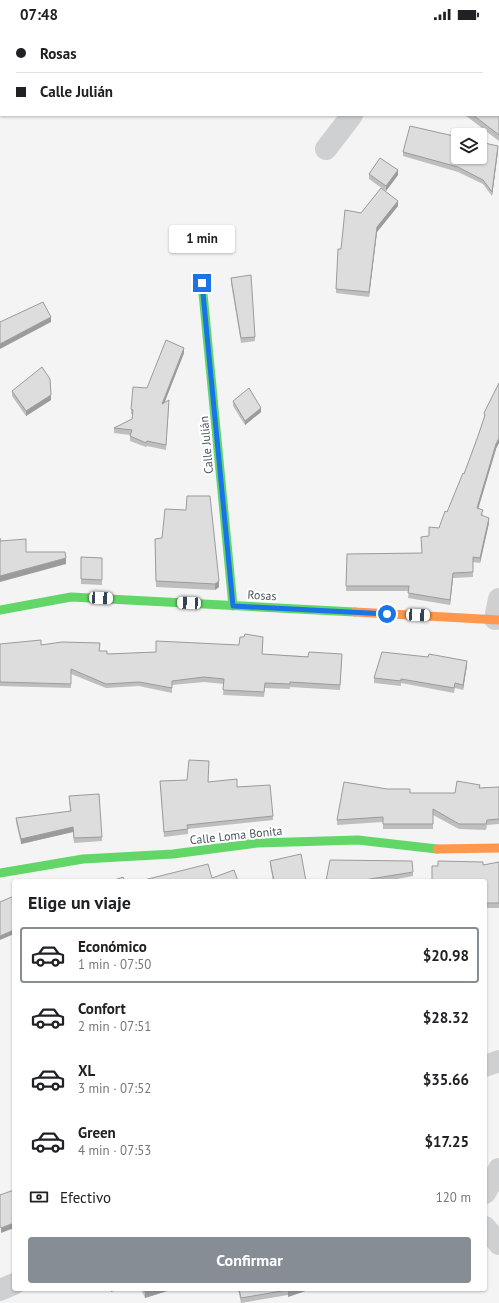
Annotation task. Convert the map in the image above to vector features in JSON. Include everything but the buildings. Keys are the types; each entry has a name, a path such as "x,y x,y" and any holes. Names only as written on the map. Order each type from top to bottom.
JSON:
{"street":[{"path":"326,149 351,116"},
{"name":"Calle Julián","path":"202,283 233,606"},
{"name":"Rosas","path":"0,610 71,597 233,606 498,613"},
{"name":"Calle Loma Bonita","path":"0,872 83,859 174,854 257,843 358,840 437,849 499,848"},
{"path":"487,1065 499,1061"},
{"path":"487,1190 499,1169"},
{"path":"487,1230 499,1244"},
{"path":"0,1290 12,1285"}],"traffic: fast":[{"path":"202,283 233,606"},
{"path":"0,610 71,597 355,612"},
{"path":"0,873 83,859 173,854 257,843 358,840 437,849"}],"traffic: slow":[{"path":"355,612 499,620"},
{"path":"437,849 499,848"}],"route":[{"path":"202,283 233,606 387,614"}]}
